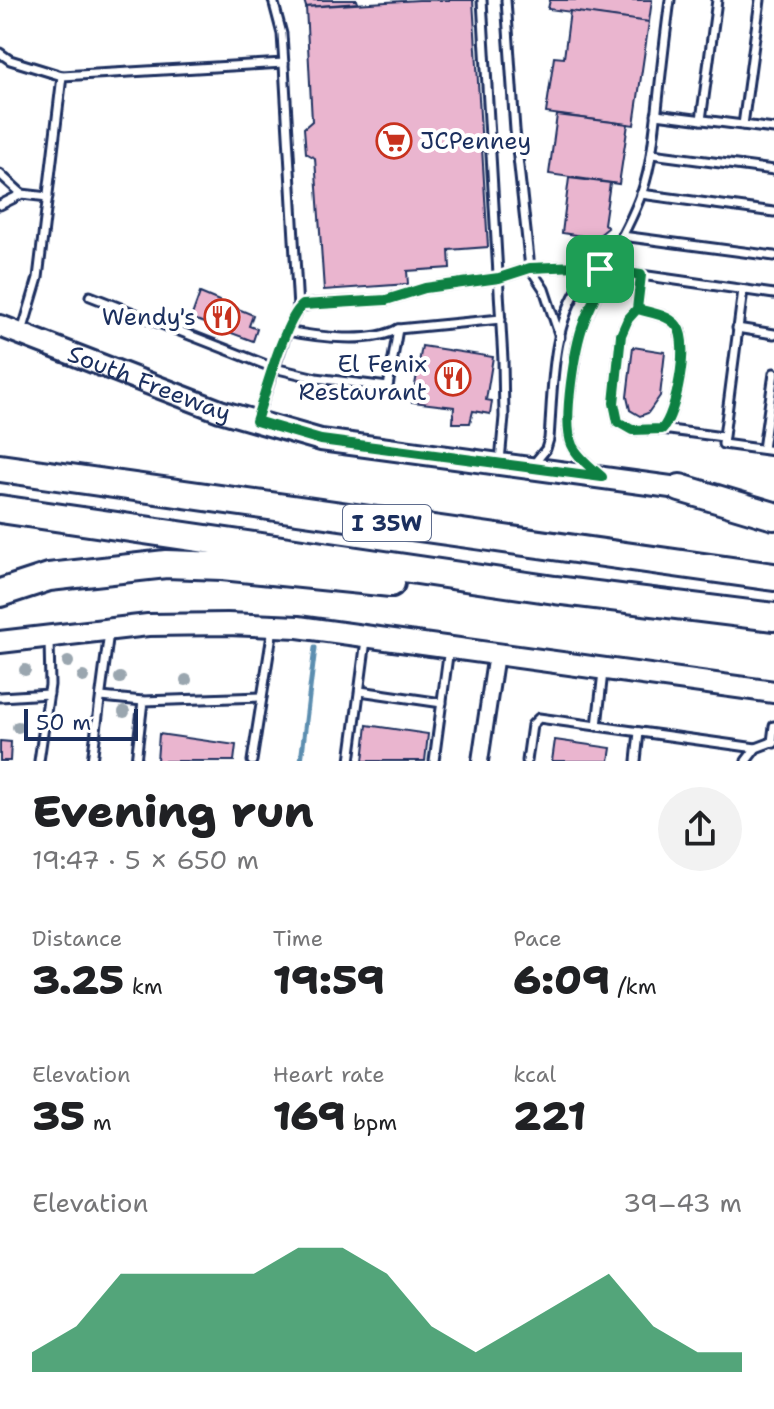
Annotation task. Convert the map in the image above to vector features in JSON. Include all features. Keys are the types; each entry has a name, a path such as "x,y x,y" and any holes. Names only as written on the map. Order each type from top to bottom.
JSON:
{"highway":[{"name":"I 35W","path":"0,468 774,577"},
{"path":"680,488 774,516"},
{"name":"I 35W","path":"0,509 555,590 774,617"},
{"path":"0,593 49,577 166,564 236,567 408,585 555,590"}],"main road":[{"name":"South Freeway","path":"0,326 155,386 321,440 680,488 774,504"},
{"path":"0,642 110,629 192,624 273,625 367,635 774,692"}],"street":[{"path":"480,761 496,654"}],"lane":[{"path":"256,421 287,331 298,309 282,34 273,0"},
{"path":"482,0 501,319 504,417 500,463"},
{"path":"506,0 515,130 530,268 544,289 560,338"},
{"path":"531,467 546,449 549,439 553,377 560,338 571,303 581,282 588,274 600,269 622,236 641,194 652,154 670,0"},
{"path":"701,120 717,0"},
{"path":"743,125 760,0"},
{"path":"0,53 10,60 62,76 284,63"},
{"path":"21,334 38,278 62,76"},
{"path":"656,114 774,129"},
{"path":"652,154 774,170"},
{"path":"0,174 22,194"},
{"path":"0,205 22,194 48,197"},
{"path":"641,194 774,212"},
{"path":"622,236 774,256"},
{"path":"298,309 311,304 386,300 425,288 499,278 530,268 578,266 774,294"},
{"path":"600,269 601,284 583,324 575,358 570,420 572,445 602,477"},
{"path":"641,275 637,309 628,319 621,335 614,403 618,422 632,430 662,429 723,437"},
{"path":"743,290 723,444 774,451"},
{"path":"90,296 274,368 316,378 388,387 398,329"},
{"path":"637,309 672,321 680,329 683,344 675,408 662,429"},
{"path":"287,331 321,336 384,336 398,329 501,319"},
{"path":"737,328 774,334"},
{"path":"763,449 774,373"},
{"path":"252,761 273,625"},
{"path":"92,761 110,629"},
{"path":"350,761 367,635"},
{"path":"39,761 49,694 49,636"},
{"path":"434,761 449,646"},
{"path":"597,726 603,669"},
{"path":"360,691 442,703"},
{"path":"0,697 49,694"},
{"path":"101,697 143,701 262,697"},
{"path":"136,761 143,701"},
{"path":"527,761 535,720 543,718 756,748 773,743 774,726"},
{"path":"636,761 639,732"},
{"path":"746,761 756,748"}],"building":[{"path":"304,0 357,0 358,3 306,7"},
{"name":"JCPenney","path":"473,0 488,247 449,250 450,268 407,271 408,284 324,290 315,158 306,153 304,128 312,121 306,7"},
{"path":"550,0 652,0 649,22 548,9"},
{"path":"570,11 649,22 634,125 546,113 554,57 564,58"},
{"path":"557,115 628,124 619,184 549,174"},
{"path":"569,178 610,183 604,224 608,228 592,241 589,237 562,233"},
{"name":"Wendy's","path":"200,293 253,315 249,326 257,329 253,341 191,318"},
{"name":"El Fenix Restaurant","path":"422,346 493,357 486,400 492,401 490,414 473,411 470,423 453,423 454,407 412,402"},
{"path":"633,347 665,352 660,396 648,413 640,416 630,410 627,397"},
{"path":"367,725 428,734 425,761 363,761"},
{"path":"159,734 236,745 234,761 157,761"},
{"path":"555,740 611,748 609,761 552,761"},
{"path":"0,741 11,742 10,761 0,761"}],"waterway":[{"path":"301,761 315,648"}],"place":[{"name":"JCPenney","path":"394,141"},
{"name":"Wendy's","path":"222,317"},
{"name":"El Fenix Restaurant","path":"453,378"}],"route":[{"path":"600,269 578,266 530,268 499,278 425,288 386,300 303,305 295,312 287,331 256,421 321,440 602,477 582,459 572,445 570,435 575,358 583,324 601,284 600,269 641,275 637,309 672,321 680,329 683,344 675,408 669,422 662,429 632,430 618,422 614,403 621,335 628,319 637,309 641,275 600,269"}]}
